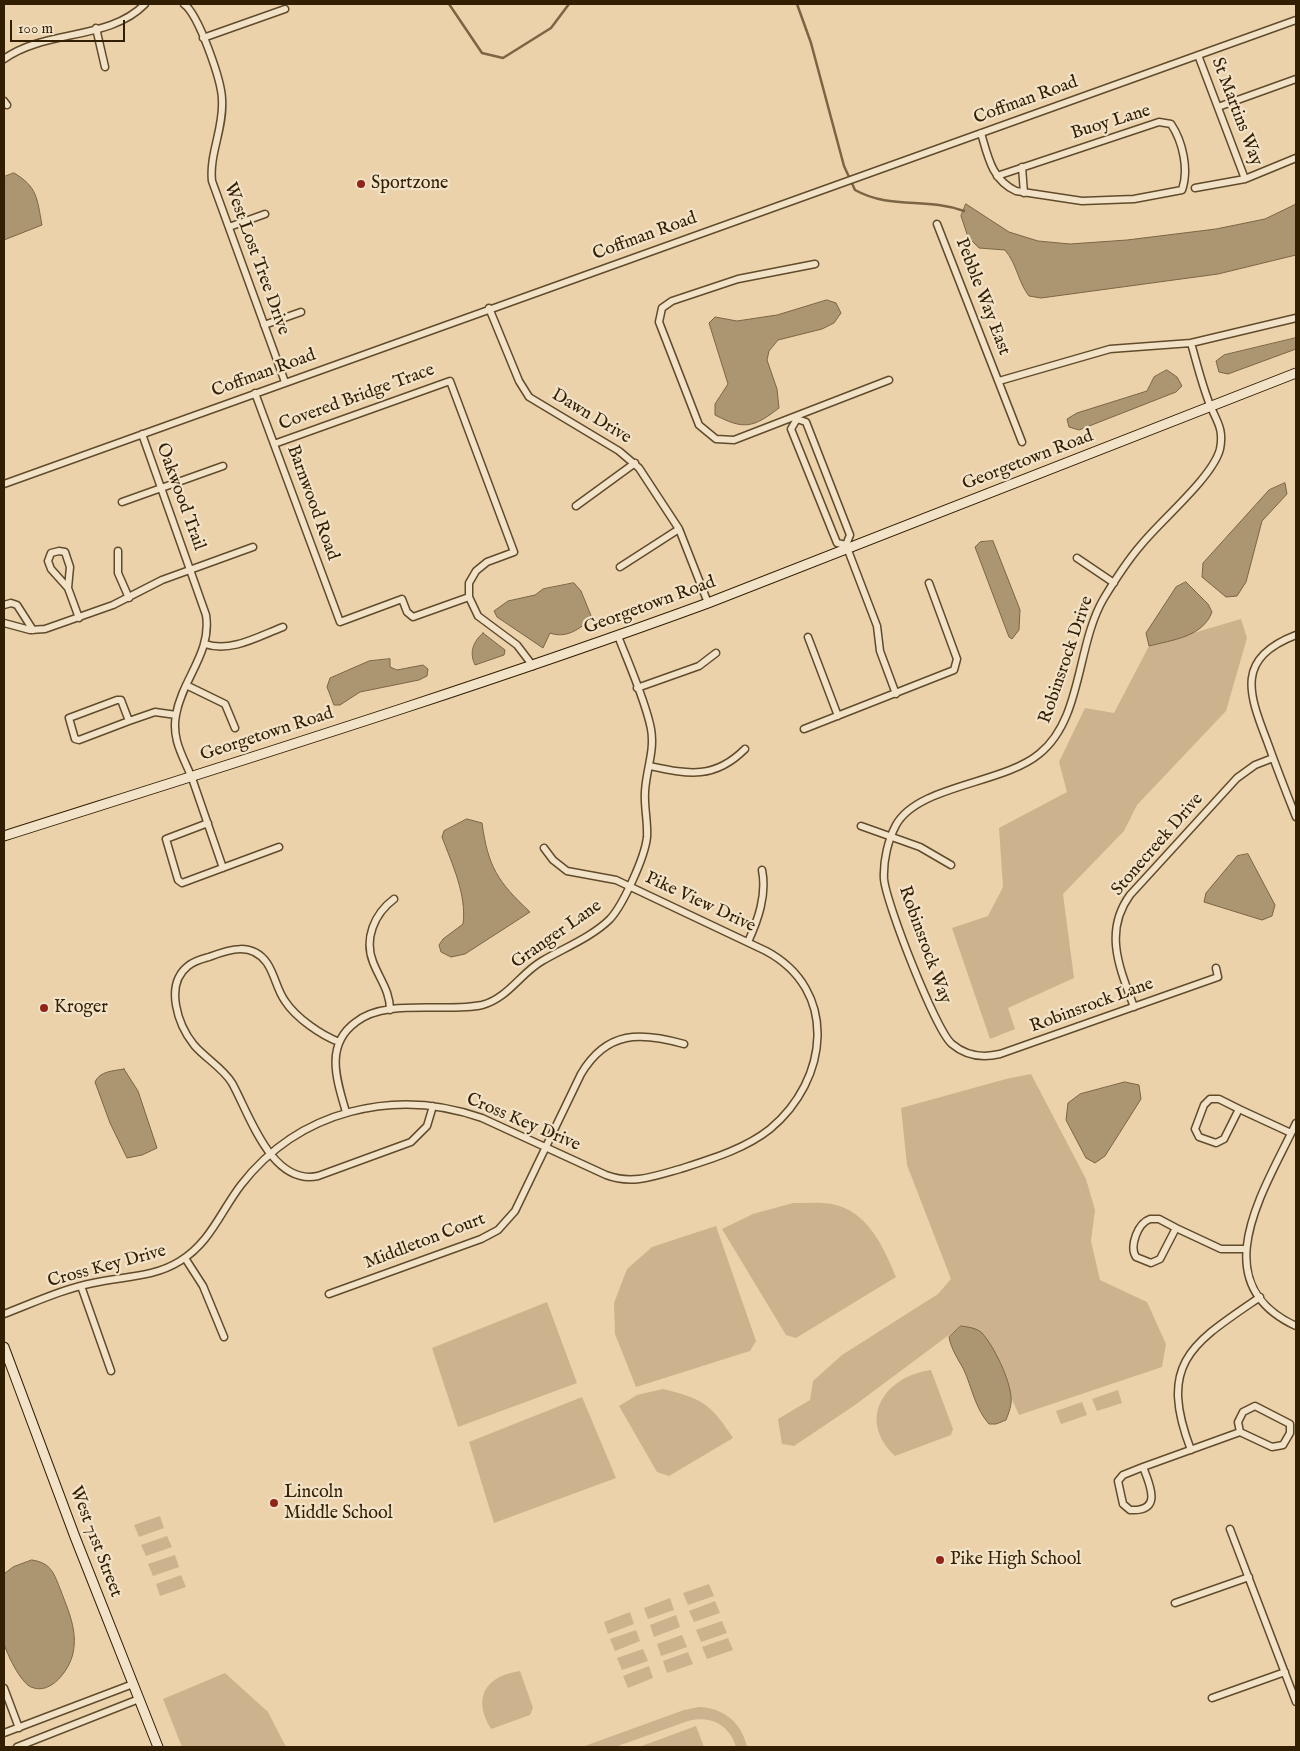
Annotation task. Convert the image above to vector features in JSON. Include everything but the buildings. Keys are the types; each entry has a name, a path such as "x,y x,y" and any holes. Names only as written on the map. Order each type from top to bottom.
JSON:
{"main road":[{"name":"Georgetown Road","path":"4,836 533,666 618,636 708,603 847,547 1296,373"},
{"name":"West 71st Street","path":"4,1347 158,1747"}],"street":[{"path":"4,59 35,43 121,22 145,4"},
{"name":"West Lost Tree Drive","path":"184,4 198,23 220,86 222,101 211,171 212,181 285,382"},
{"path":"203,38 285,9"},
{"name":"Coffman Road","path":"4,484 489,308 1296,20"},
{"path":"96,28 105,67"},
{"name":"St Martins Way","path":"1198,55 1245,179"},
{"path":"1218,107 1296,79"},
{"name":"Buoy Lane","path":"997,176 1159,122 1171,124 1179,136 1186,178 1182,190 1134,199 1082,202 1024,193"},
{"path":"980,133 991,166 997,176 1006,186 1024,193 1022,168"},
{"path":"1195,188 1245,179 1296,158"},
{"path":"229,227 265,214"},
{"name":"Pebble Way East","path":"938,224 1022,442"},
{"path":"815,264 738,279 669,302 660,313 660,325 697,422 709,435 719,440 734,440 796,418 889,380"},
{"name":"Dawn Drive","path":"489,308 519,381 530,397 619,451 635,463 679,529 708,603"},
{"path":"264,326 300,312"},
{"path":"999,381 1110,349 1191,343 1296,318"},
{"name":"Robinsrock Drive","path":"892,836 901,817 918,804 1021,766 1037,756 1050,744 1067,716 1092,623 1100,604 1140,546 1216,460 1221,432 1219,421 1211,407 1191,343"},
{"name":"Covered Bridge Trace","path":"274,444 450,380 514,552 481,566 470,580 468,597"},
{"name":"Barnwood Road","path":"255,393 340,622 402,599 407,612 414,617 468,597"},
{"path":"796,418 791,429 837,543 847,547"},
{"path":"796,418 806,422 850,535 847,547 877,626 880,651 896,694"},
{"name":"Oakwood Trail","path":"142,434 206,615 205,644 186,686 176,715 178,749 191,776 223,868"},
{"path":"576,506 635,463"},
{"path":"122,502 222,466"},
{"path":"620,567 679,529"},
{"name":"Oakwood Trail","path":"190,569 253,547"},
{"path":"68,588 69,559 65,552 59,550 51,553 48,561 51,569 68,588 79,618"},
{"path":"118,551 118,573 129,598"},
{"path":"1077,558 1114,583"},
{"path":"4,623 33,630 45,629 129,598 158,581 190,569"},
{"path":"804,729 950,673 956,666 957,659 929,583"},
{"path":"468,597 478,616 517,645 533,666"},
{"path":"4,604 12,603 17,605 33,630"},
{"path":"205,644 218,648 229,647 283,627"},
{"path":"1296,635 1278,642 1266,651 1254,672 1251,682 1251,697 1296,817"},
{"name":"Pike View Drive","path":"618,636 650,727 653,749 645,790 647,836 644,858 628,886 748,942 781,960 797,974 814,1005 818,1034"},
{"path":"808,637 838,716"},
{"path":"637,688 699,666 716,653"},
{"path":"186,686 225,704 235,728"},
{"path":"129,721 119,700 68,719 77,740 155,712 176,715"},
{"path":"650,766 682,773 700,774 722,767 745,750"},
{"name":"Stonecreek Drive","path":"1134,1007 1114,946 1116,924 1122,907 1130,895 1238,778 1255,765 1273,758"},
{"path":"208,823 166,838 178,880 184,882 279,847"},
{"path":"861,826 920,847 951,865"},
{"name":"Robinsrock Way","path":"892,836 884,867 887,897 937,1023 947,1039 966,1052"},
{"path":"544,848 553,860 567,871 582,875 608,877 628,886"},
{"path":"748,942 760,910 763,892 762,870"},
{"name":"Granger Lane","path":"339,1042 357,1020 374,1012 472,1006 496,999 538,963 606,923 618,908 628,886"},
{"path":"390,1010 386,984 372,958 370,941 378,917 394,900"},
{"path":"346,1112 335,1071 339,1042 321,1032 286,1003 270,967 261,956 241,948 194,962 183,970 176,982 176,1003 190,1038 198,1049 228,1078 253,1128 272,1153 294,1174 304,1177 318,1176 411,1142 427,1126 433,1106"},
{"name":"Robinsrock Lane","path":"966,1052 983,1056 1000,1054 1218,977 1216,968"},
{"name":"Cross Key Drive","path":"4,1314 80,1286 150,1274 185,1258 204,1242 242,1184 272,1153 302,1131 346,1112 385,1104 433,1106 482,1118 610,1176 635,1180 687,1166 742,1146 771,1128 795,1102 812,1067 818,1034"},
{"name":"Middleton Court","path":"329,1294 495,1232 515,1211 581,1074 598,1052 614,1042 637,1036 655,1036 684,1044"},
{"path":"1239,1108 1224,1139 1220,1142 1209,1142 1197,1134 1195,1124 1204,1105 1209,1100 1219,1099 1239,1108 1292,1133"},
{"path":"1296,1123 1252,1218 1245,1249 1249,1274 1260,1297 1277,1315 1296,1326"},
{"path":"1176,1228 1158,1261 1147,1262 1134,1253 1133,1243 1145,1221 1157,1219 1221,1249 1245,1249"},
{"path":"185,1258 203,1286 224,1337"},
{"path":"80,1286 110,1371"},
{"path":"1191,1450 1178,1408 1179,1380 1186,1360 1209,1332 1260,1297"},
{"path":"1143,1467 1152,1493 1152,1500 1144,1508 1130,1510 1123,1504 1118,1481 1123,1475 1143,1467 1240,1432 1275,1448 1284,1444 1291,1427 1286,1420 1253,1406 1244,1410 1239,1420 1240,1432"},
{"path":"1230,1528 1296,1702"},
{"path":"1175,1604 1248,1577"},
{"path":"1212,1698 1285,1672"},
{"path":"4,1733 133,1684"},
{"path":"4,1688 19,1728"},
{"path":"17,1747 139,1699"}],"shaded area":[{"path":"14,173 28,183 35,194 42,225 4,240 4,177"},
{"path":"966,204 1009,232 1038,241 1070,244 1127,240 1216,229 1265,219 1296,204 1296,255 1218,274 1041,298 1029,296 1005,250 979,248 968,237 961,216"},
{"path":"827,300 836,303 841,313 834,323 822,329 778,340 769,351 767,360 777,389 779,408 762,420 748,425 734,423 715,415 715,404 728,384 709,323 715,317 737,321 777,315"},
{"path":"1296,338 1296,349 1228,374 1219,372 1216,361 1224,355"},
{"path":"1167,370 1177,377 1182,386 1176,392 1079,430 1069,427 1067,419 1077,413 1147,391 1154,377"},
{"path":"1285,483 1287,494 1262,521 1246,582 1237,596 1226,597 1202,577 1203,563 1269,490"},
{"path":"993,541 1020,610 1019,630 1012,639 1009,637 975,547 980,542"},
{"path":"1186,582 1208,604 1212,612 1208,620 1202,627 1186,636 1149,646 1146,633 1176,587"},
{"path":"574,583 581,591 592,618 583,626 567,634 556,635 550,633 543,648 497,617 494,611 508,601 535,595 543,589"},
{"path":"1241,619 1247,638 1226,711 1137,805 1124,831 1063,894 1074,978 1008,1008 1015,1029 990,1039 952,928 988,916 1003,887 999,828 1067,792 1059,762 1085,708 1114,713 1149,646"},
{"path":"483,633 505,650 504,655 475,665 472,656 473,648"},
{"path":"390,659 390,667 397,670 423,665 428,669 427,676 419,680 360,692 340,705 334,705 327,687 330,678 369,661"},
{"path":"467,819 482,823 491,863 496,873 510,892 530,912 465,954 451,957 441,952 439,945 443,939 463,924 464,913 458,880 442,837 444,831"},
{"path":"1248,854 1275,905 1272,916 1262,920 1204,902 1206,893 1237,856"},
{"path":"124,1069 138,1091 157,1148 142,1155 127,1158 110,1123 95,1082 103,1074"},
{"path":"1031,1074 1086,1179 1095,1210 1091,1241 1100,1280 1147,1302 1166,1344 1162,1367 1019,1415 982,1333 961,1326 855,1405 794,1446 782,1444 778,1419 810,1400 813,1381 842,1355 938,1294 951,1279 907,1165 901,1108"},
{"path":"1125,1082 1139,1085 1141,1099 1105,1156 1095,1163 1086,1158 1066,1120 1068,1103 1080,1094"},
{"path":"793,1203 832,1204 856,1214 873,1232 880,1243 896,1277 796,1338 786,1335 722,1229 753,1214"},
{"path":"716,1226 756,1341 750,1351 636,1387 615,1334 614,1303 627,1269 652,1247"},
{"path":"547,1302 577,1383 458,1427 432,1348"},
{"path":"961,1326 980,1331 987,1339 1001,1364 1011,1397 1011,1406 1006,1420 996,1424 989,1424 977,1405 949,1337"},
{"path":"931,1370 953,1429 951,1435 895,1456 883,1442 878,1428 877,1414 881,1401 889,1390 900,1381 915,1374"},
{"path":"663,1389 688,1396 704,1404 718,1417 733,1438 669,1476 657,1472 619,1406 637,1395"},
{"path":"1118,1390 1122,1403 1097,1411 1092,1399"},
{"path":"582,1397 616,1478 494,1523 469,1442"},
{"path":"1082,1402 1087,1415 1061,1424 1056,1411"},
{"path":"160,1516 164,1528 139,1537 134,1525"},
{"path":"167,1536 172,1547 146,1556 141,1545"},
{"path":"175,1555 179,1567 153,1576 148,1564"},
{"path":"32,1560 44,1564 54,1575 69,1613 74,1637 73,1653 64,1673 46,1688 38,1689 27,1684 14,1667 5,1648 2,1628 4,1574 13,1567"},
{"path":"181,1575 186,1587 160,1596 156,1584"},
{"path":"709,1584 714,1596 688,1605 683,1593"},
{"path":"670,1598 674,1610 648,1619 644,1608"},
{"path":"715,1601 720,1613 694,1622 689,1611"},
{"path":"630,1612 634,1624 608,1634 604,1622"},
{"path":"676,1615 680,1627 654,1637 650,1625"},
{"path":"722,1621 727,1633 701,1642 696,1630"},
{"path":"636,1630 640,1641 615,1651 610,1639"},
{"path":"682,1635 687,1647 661,1656 657,1644"},
{"path":"728,1638 733,1650 707,1659 702,1647"},
{"path":"643,1649 648,1661 622,1670 617,1658"},
{"path":"688,1652 693,1664 667,1673 663,1661"},
{"path":"649,1666 653,1678 628,1688 623,1676"},
{"path":"520,1671 533,1708 530,1715 491,1729 485,1718 483,1708 485,1690 490,1683 498,1678"},
{"path":"225,1673 268,1712 286,1747 182,1747 163,1699"},
{"path":"699,1707 716,1710 731,1718 745,1738 747,1747 736,1747 729,1733 718,1724 704,1719 696,1719 615,1747 582,1747 684,1710"},
{"path":"696,1726 704,1747 639,1747"}],"waterway":[{"path":"449,4 482,53 503,58 551,28 569,4"},
{"path":"797,4 811,43 844,166 855,190 882,200 936,205 964,211"}],"place":[{"name":"Sportzone","path":"361,184"},
{"name":"Kroger","path":"44,1008"},
{"name":"Lincoln Middle School","path":"274,1503"},
{"name":"Pike High School","path":"940,1560"}]}
